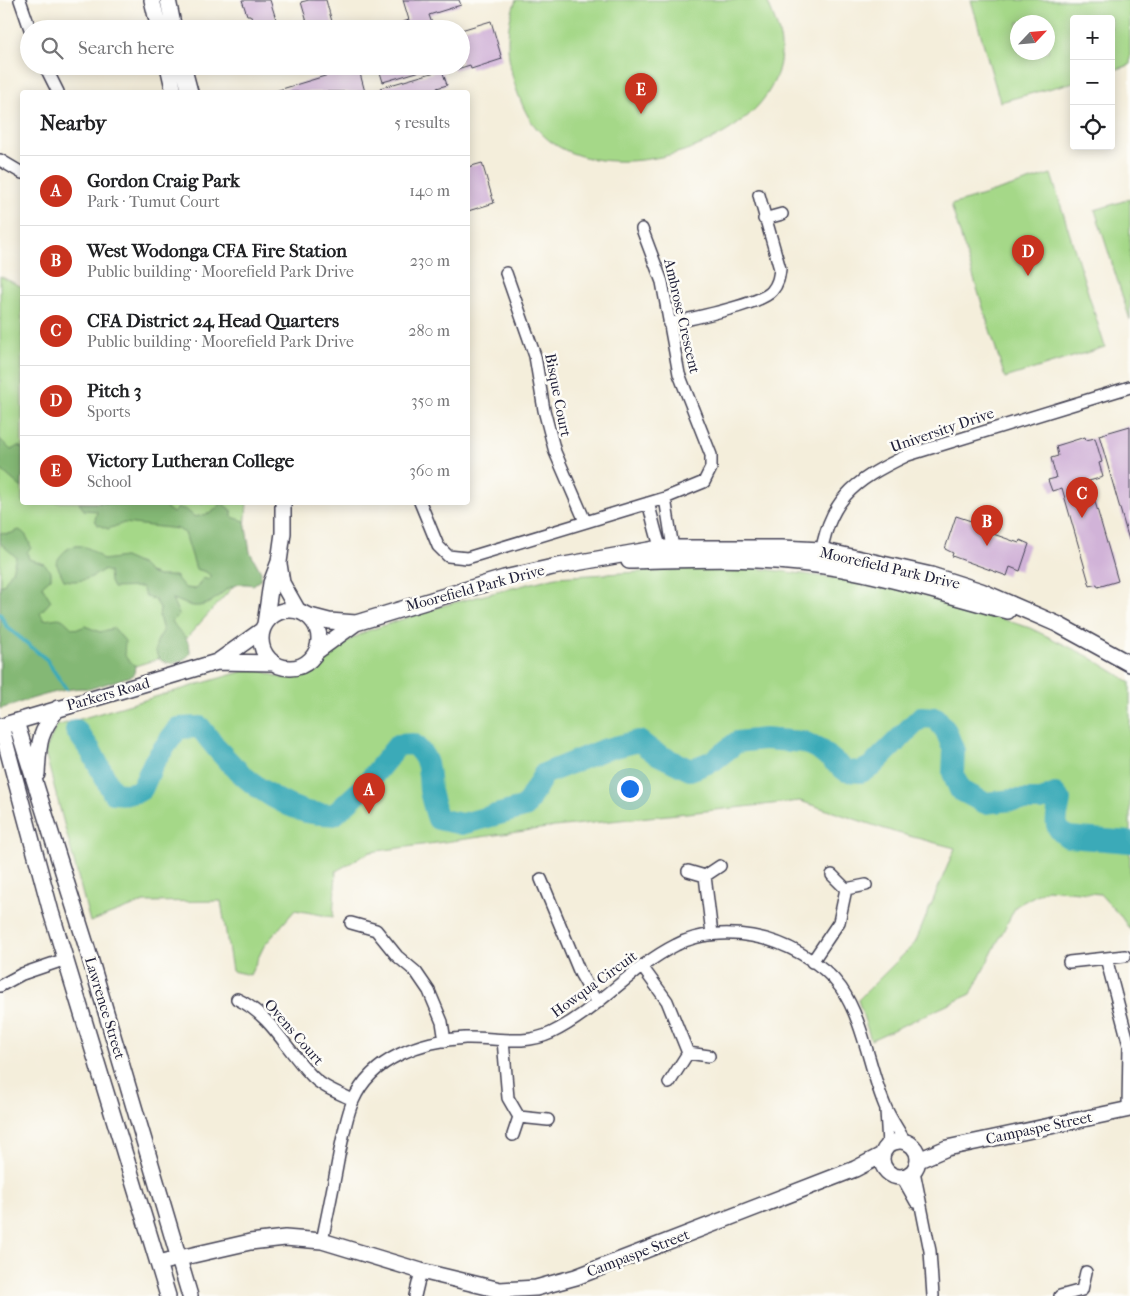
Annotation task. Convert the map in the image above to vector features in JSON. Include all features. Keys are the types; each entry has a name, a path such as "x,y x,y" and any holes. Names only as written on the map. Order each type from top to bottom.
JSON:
{"main road":[{"path":"152,0 157,20"},
{"path":"168,0 172,20"},
{"path":"172,75 184,90"},
{"path":"183,75 184,90"},
{"path":"284,505 279,562 271,583 263,627 262,648 273,662 280,666 297,667 304,664 316,652 356,623"},
{"name":"Moorefield Park Drive","path":"356,623 504,578 595,559 615,562 667,552 820,558 894,581 1058,624 1130,664"},
{"path":"279,562 282,582 302,613 314,622 319,642 316,652"},
{"path":"263,627 275,614 283,611 302,613 329,621 356,623"},
{"name":"Parkers Road","path":"217,662 263,627"},
{"name":"Parkers Road","path":"1,726 217,662 273,662"},
{"path":"36,786 41,734 45,724 58,708"},
{"name":"Lawrence Street","path":"16,722 87,948 190,1296"},
{"name":"Lawrence Street","path":"1,726 66,959 168,1296"},
{"path":"0,757 18,792"},
{"path":"66,959 87,948"},
{"name":"Campaspe Street","path":"911,1170 947,1148 1129,1109"},
{"path":"892,1142 909,1143 911,1170 896,1177 886,1171 885,1150 892,1142"},
{"name":"Campaspe Street","path":"909,1143 947,1148"},
{"name":"Campaspe Street","path":"158,1263 250,1242 285,1238 322,1241 421,1271 500,1290 536,1288 576,1277 855,1169 885,1150"},
{"name":"Campaspe Street","path":"855,1169 886,1171"}],"street":[{"path":"20,0 27,20"},
{"path":"50,75 57,90"},
{"path":"0,160 20,172"},
{"path":"670,324 760,299 774,290 779,280 780,269 764,219 759,195"},
{"path":"764,219 782,214"},
{"name":"Ambrose Crescent","path":"421,505 438,546 448,556 467,558 665,498 704,482 710,473 712,461 679,374 662,282 642,229"},
{"name":"Bisque Court","path":"506,273 535,356 544,410 555,452 585,521"},
{"name":"University Drive","path":"820,558 835,508 842,497 877,469 908,455 1130,388"},
{"path":"665,498 667,552"},
{"path":"648,503 667,552"},
{"path":"705,876 720,866"},
{"path":"688,871 705,876"},
{"path":"832,875 846,889"},
{"path":"705,876 712,934"},
{"path":"541,879 580,973 597,1003"},
{"path":"846,889 866,885"},
{"path":"812,962 839,922 846,889"},
{"path":"351,924 376,930 397,956 416,972 429,991 442,1022 445,1040"},
{"name":"Howqua Circuit","path":"322,1241 344,1132 353,1100 370,1075 398,1053 428,1042 466,1038 503,1040 535,1038 551,1033 597,1003 677,944 712,934 738,934 774,940 812,962 841,988 854,1015 886,1106 909,1143"},
{"path":"1069,962 1125,956"},
{"path":"1106,958 1129,1045 1129,1109"},
{"path":"0,986 22,974 66,959"},
{"path":"643,968 667,1001 688,1053"},
{"name":"Ovens Court","path":"237,999 250,1005 279,1033 310,1076 332,1090 353,1100"},
{"path":"503,1040 508,1098 518,1117 513,1135"},
{"path":"688,1053 708,1056"},
{"path":"669,1083 688,1053"},
{"name":"Howqua Circuit","path":"885,1150 886,1106"},
{"path":"518,1117 548,1120"},
{"path":"911,1170 930,1251 933,1296"},
{"path":"415,1296 421,1271"},
{"path":"1060,1296 1085,1293 1086,1272"}],"green space":[{"path":"516,0 767,0 781,41 775,80 755,109 727,131 691,148 653,158 614,161 579,155 550,141 543,135 532,123 521,102 512,74 508,53 508,32"},
{"path":"971,0 1130,0 1130,65 1115,70 1115,15 1070,15 1070,83 1000,102"},
{"path":"1051,174 1105,347 1005,378 951,205"},
{"path":"1130,199 1130,320 1095,210"},
{"path":"0,276 20,286 20,505 247,505 241,578 171,655 0,707"},
{"path":"0,439 11,450 18,446 20,447 20,486 0,469"},
{"path":"80,505 163,505 173,513 178,508 185,509 195,517 211,513 220,505 224,505 232,511 232,517 245,521 250,552 261,572 260,580 253,585 243,584 227,589 209,603 202,605 191,606 172,599 179,614 172,621 187,640 190,654 174,663 163,662 156,653 156,646 163,631 159,617 160,608 155,600 145,596 142,587 113,588 109,572 103,570 85,580 64,580 56,563 66,550 78,546 90,549 103,560 124,557 142,565 150,573 158,576 175,576 185,588 196,589 203,578 209,580 211,576 206,572 196,569 185,533 178,529 124,523 108,529 98,525 95,520 97,511 84,510"},
{"path":"19,530 29,542 31,548 27,552 29,559 44,564 51,571 51,578 42,586 51,601 40,613 44,620 60,618 72,628 78,629 85,626 100,632 114,628 125,641 125,655 135,665 134,675 89,689 71,689 45,695 0,709 0,585 3,585 12,571 16,557 0,543 0,533 9,534"},
{"path":"738,566 900,586 1030,628 1088,656 1130,682 1130,930 1122,918 1100,894 1047,889 1016,906 971,994 871,1040 858,1000 915,943 955,848 894,832 800,801 554,827 370,852 336,871 333,917 295,910 264,946 250,975 232,971 221,901 144,902 90,922 45,752 56,726 254,668 282,678 300,675 317,668 333,649 367,631 445,605 556,577"}],"building":[{"path":"242,0 270,0 276,20 252,20 250,15 247,15"},
{"path":"326,0 332,20 306,20 301,2"},
{"path":"403,0 459,0 461,5 429,15 431,20 409,20"},
{"path":"491,21 502,59 471,69 470,27"},
{"path":"328,75 360,75 364,90 279,90"},
{"path":"381,75 407,75 383,82"},
{"path":"425,75 444,75 447,85 437,88 438,90 380,90 380,88"},
{"path":"482,163 494,203 470,210 470,166"},
{"path":"1130,426 1130,540 1129,540 1099,435"},
{"path":"1085,437 1086,440 1095,438 1102,462 1099,463 1103,477 1089,481 1118,581 1098,587 1097,584 1090,586 1062,488 1052,491 1048,480 1056,478 1051,458 1058,456 1056,446"},
{"path":"956,516 974,522 975,519 985,522 982,530 1019,543 1020,540 1029,544 1020,571 1010,567 1007,576 952,556 953,553 945,549"}],"waterway":[{"path":"0,614 7,627 46,659 66,689"},
{"path":"76,730 91,751 113,793 125,794 142,789 154,762 178,728 200,727 221,754 258,788 287,805 303,811 334,815 364,787 398,745 413,744 423,755 428,765 430,791 438,819 462,824 525,807 544,774 603,750 639,741 655,753 690,770 713,761 737,742 764,739 804,742 820,750 846,771 861,772 872,766 921,717 936,718 946,731 954,751 953,773 960,790 985,803 1012,800 1041,800 1055,794 1060,800 1057,825 1062,833 1068,837 1130,842"}],"place":[{"name":"Victory Lutheran College","path":"641,114"},
{"name":"Pitch 3","path":"1028,276"},
{"name":"CFA District 24 Head Quarters","path":"1082,518"},
{"name":"West Wodonga CFA Fire Station","path":"987,546"},
{"name":"Gordon Craig Park","path":"369,814"}]}
